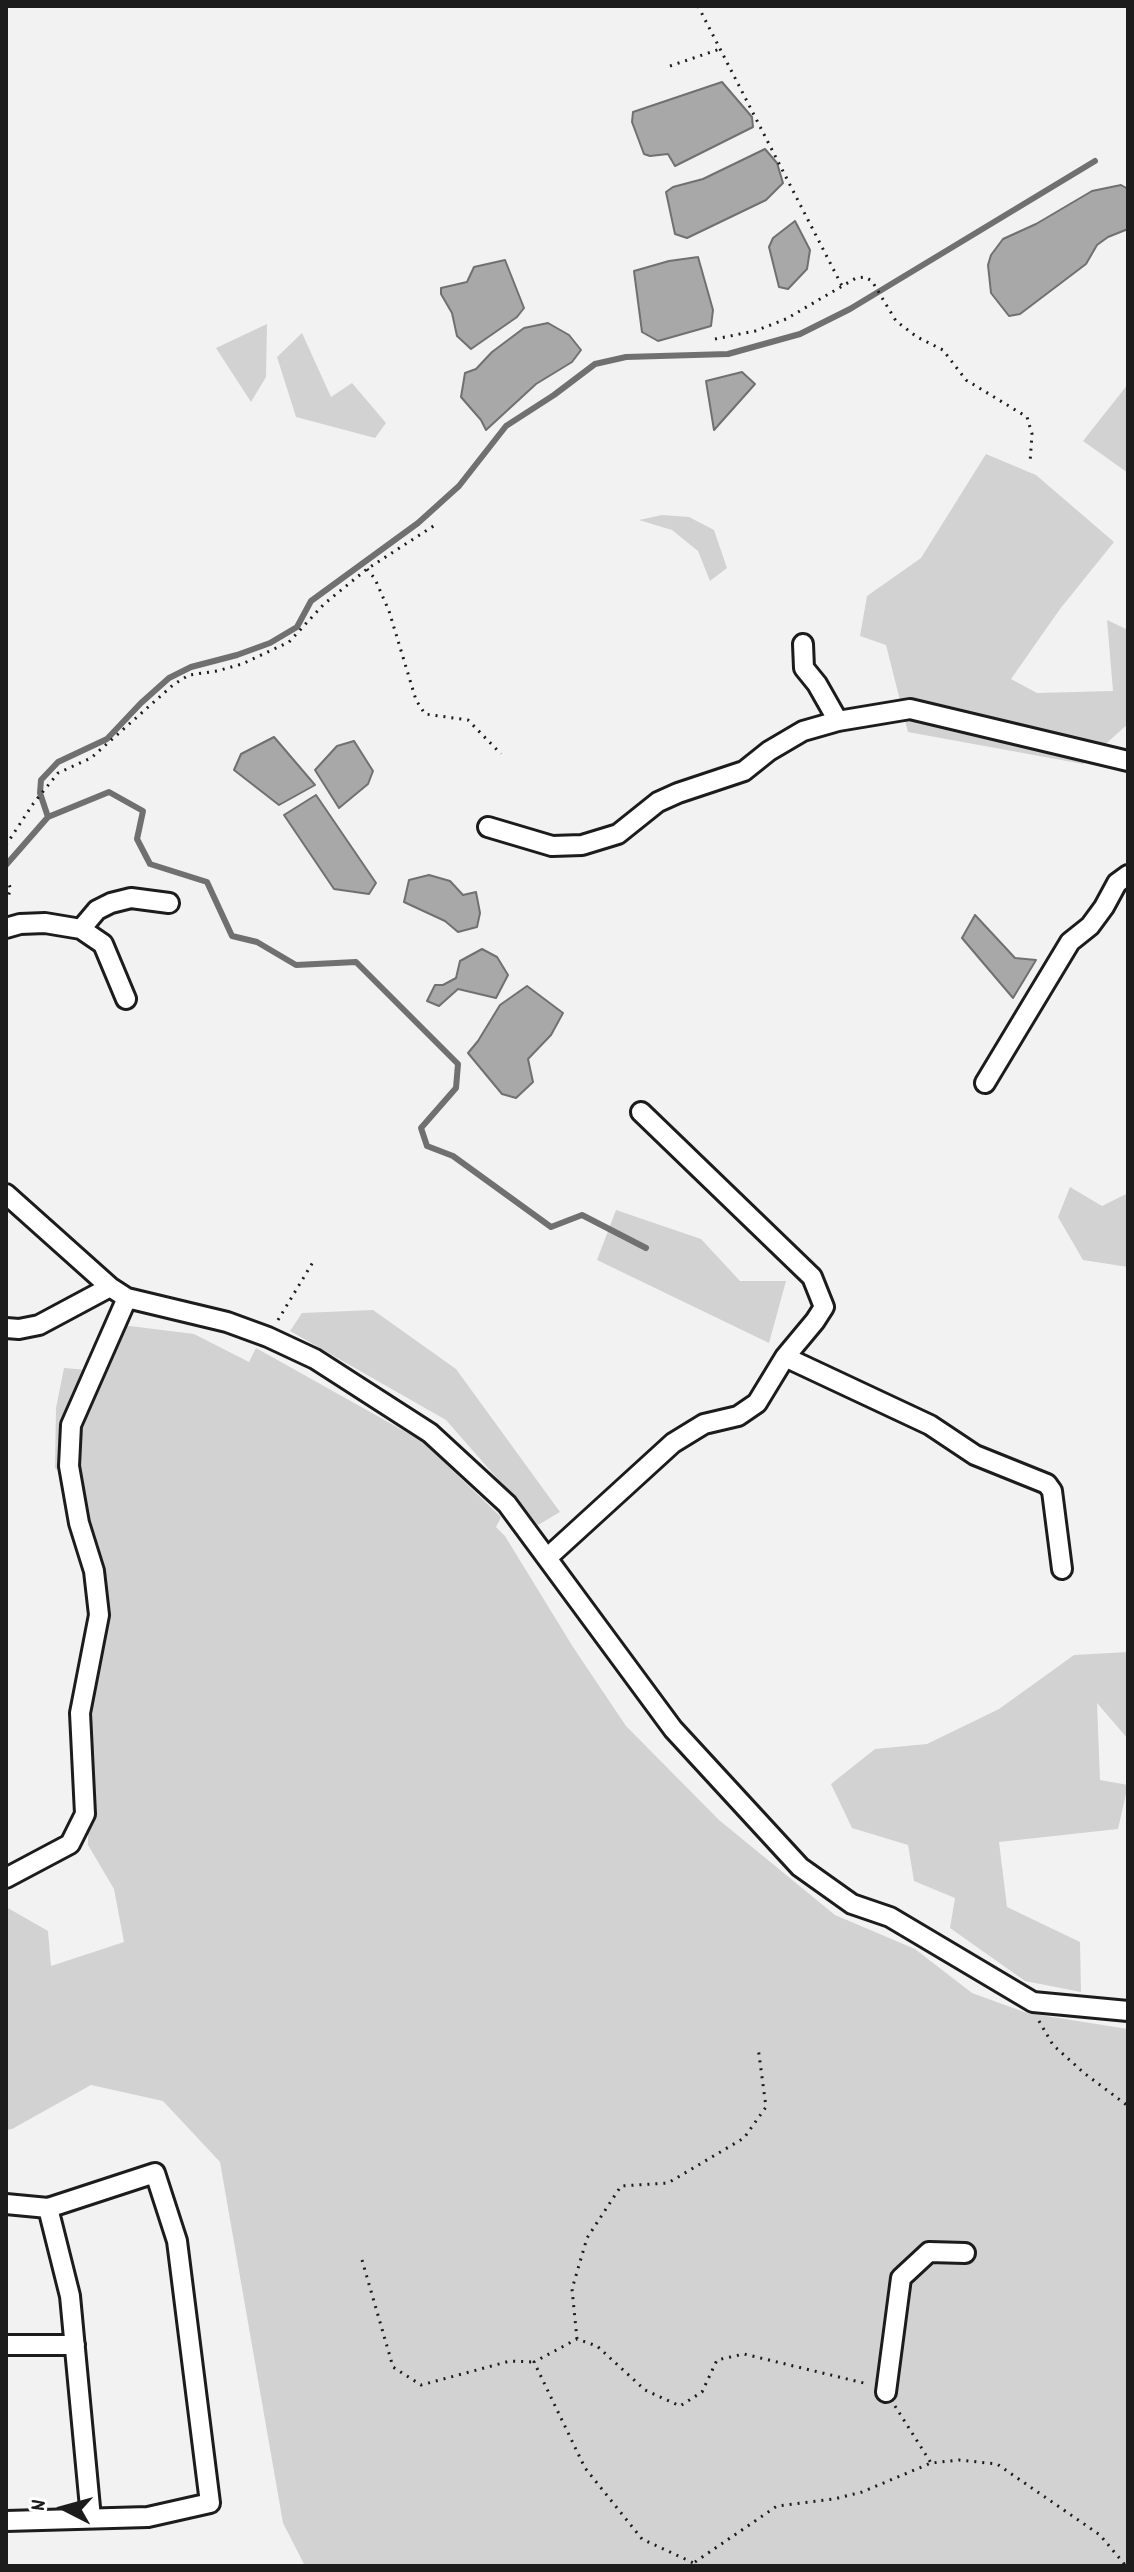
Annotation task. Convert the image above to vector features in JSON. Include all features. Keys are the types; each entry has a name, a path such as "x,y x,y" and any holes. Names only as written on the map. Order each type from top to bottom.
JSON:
{"street":[{"path":"803,644 804,668 838,721"},
{"path":"488,827 552,846 582,845 618,834 658,802 744,771 769,751 803,731 838,721 910,709 1128,761"},
{"path":"985,1083 1070,942 1090,926 1117,883 1128,875"},
{"path":"81,929 97,910 111,903 131,898 169,903"},
{"path":"6,928 45,923 81,929 103,944 126,999"},
{"path":"547,1558 673,1443 704,1424 738,1416 757,1403 785,1357 824,1307 812,1277 641,1112"},
{"path":"6,1194 110,1287 127,1298 227,1322 268,1337 315,1359 430,1433 507,1504 673,1729 800,1867 852,1904 890,1917 1033,2002 1128,2011"},
{"path":"6,1328 39,1325 110,1287"},
{"path":"6,1878 70,1844 85,1814 80,1713 99,1615 94,1571 79,1523 69,1466 71,1425 127,1298"},
{"path":"785,1357 930,1425 975,1455 1047,1484 1052,1491 1062,1569"},
{"path":"6,2204 48,2208 155,2173 177,2241 210,2503 148,2517 6,2521"},
{"path":"48,2208 70,2296 91,2518"},
{"path":"886,2392 901,2278 929,2252 965,2253"},
{"path":"6,2345 75,2345"}],"path":[{"path":"698,6 842,286"},
{"path":"670,66 720,49"},
{"path":"715,339 755,331 786,319 856,278 865,277 872,281 896,321 917,337 943,350 966,380 1027,417 1032,434 1030,463"},
{"path":"6,845 58,773 91,758 173,685 189,675 232,668 289,642 324,604 367,569 435,525"},
{"path":"367,569 375,579 389,611 416,700 425,714 468,720 501,754"},
{"path":"6,878 9,897 6,901"},
{"path":"268,1337 313,1262"},
{"path":"1033,2002 1040,2027 1053,2045 1128,2106"},
{"path":"577,2339 572,2289 587,2238 621,2186 668,2183 744,2138 766,2107 758,2047"},
{"path":"362,2260 393,2367 421,2385 510,2361 534,2362 577,2339 597,2346 645,2390 680,2406 702,2392 717,2360 744,2354 859,2380 886,2392 931,2463"},
{"path":"534,2362 585,2468 642,2539 700,2566"},
{"path":"694,2563 777,2506 862,2492 931,2463 959,2460 997,2464 1100,2535 1126,2566"}],"shaded area":[{"path":"722,82 752,117 753,127 675,166 668,154 644,154 632,122 633,112"},
{"path":"765,149 777,163 783,183 766,200 687,238 675,234 666,192 703,179"},
{"path":"1121,185 1128,189 1128,229 1097,245 1086,264 1020,314 1009,316 991,293 988,265 1003,239 1036,224 1092,191"},
{"path":"795,221 810,250 807,269 788,289 779,287 769,247 773,238"},
{"path":"698,257 713,310 711,326 658,341 642,332 634,271"},
{"path":"505,260 524,308 517,317 471,349 457,336 452,313 441,294 441,288 467,282 474,267"},
{"path":"548,323 569,335 581,350 572,362 536,384 486,430 461,397 465,373 476,369 492,352 524,328"},
{"path":"267,324 266,377 251,402 216,348"},
{"path":"302,333 331,397 352,383 386,423 375,438 296,417 277,357"},
{"path":"742,372 755,384 714,430 706,381"},
{"path":"1128,384 1128,473 1083,441"},
{"path":"986,454 1036,475 1114,542 1060,609 1011,679 1037,693 1113,691 1107,620 1128,630 1128,724 1083,764 908,732 886,645 860,636 867,596 921,558"},
{"path":"662,515 689,517 714,530 727,568 710,581 698,551 672,530 639,520"},
{"path":"274,737 315,785 279,805 234,770 241,754"},
{"path":"354,741 373,771 368,784 339,808 315,770 337,746"},
{"path":"316,795 376,883 369,894 334,889 284,815"},
{"path":"429,875 450,881 463,895 476,892 480,913 477,927 458,932 445,921 404,902 409,880"},
{"path":"975,915 1015,958 1036,960 1013,998 962,938"},
{"path":"482,949 497,957 508,975 496,998 458,989 439,1006 427,1001 435,985 443,985 456,978 460,961"},
{"path":"527,986 563,1013 551,1035 528,1059 533,1082 516,1098 502,1094 468,1053 500,1005"},
{"path":"1070,1187 1102,1206 1128,1193 1128,1267 1083,1260 1058,1217"},
{"path":"616,1210 701,1239 740,1281 786,1281 769,1343 597,1260"},
{"path":"373,1310 456,1369 560,1512 538,1525 446,1420 290,1331 302,1313"},
{"path":"122,1325 194,1334 249,1362 256,1348 422,1441 501,1517 496,1527 505,1536 626,1726 719,1820 835,1915 915,1949 972,1993 1027,2013 1128,2029 1128,2566 305,2566 283,2523 220,2162 163,2101 91,2085 6,2130 6,1907 48,1931 51,1966 124,1942 114,1889 88,1845 83,1729 104,1590 80,1488 55,1468 56,1408 64,1368 101,1371"},
{"path":"1128,1652 1128,1739 1097,1703 1100,1780 1128,1785 1118,1829 999,1842 1007,1907 1080,1942 1081,1992 1025,1981 950,1928 955,1898 914,1881 908,1845 852,1828 831,1784 875,1749 927,1744 999,1709 1074,1655"}],"waterway":[{"path":"48,817 40,793 41,780 58,762 107,739 169,678 191,667 270,643 297,627 311,601 418,523 459,486 506,426 595,364 626,357 728,354 800,334 850,309 1095,161"},
{"path":"6,865 48,817 109,792 143,811 137,839 150,864 207,882 232,936 257,942 296,965 356,962 458,1064 456,1088 421,1128 427,1146 453,1156 551,1227 582,1215 646,1248"}]}
